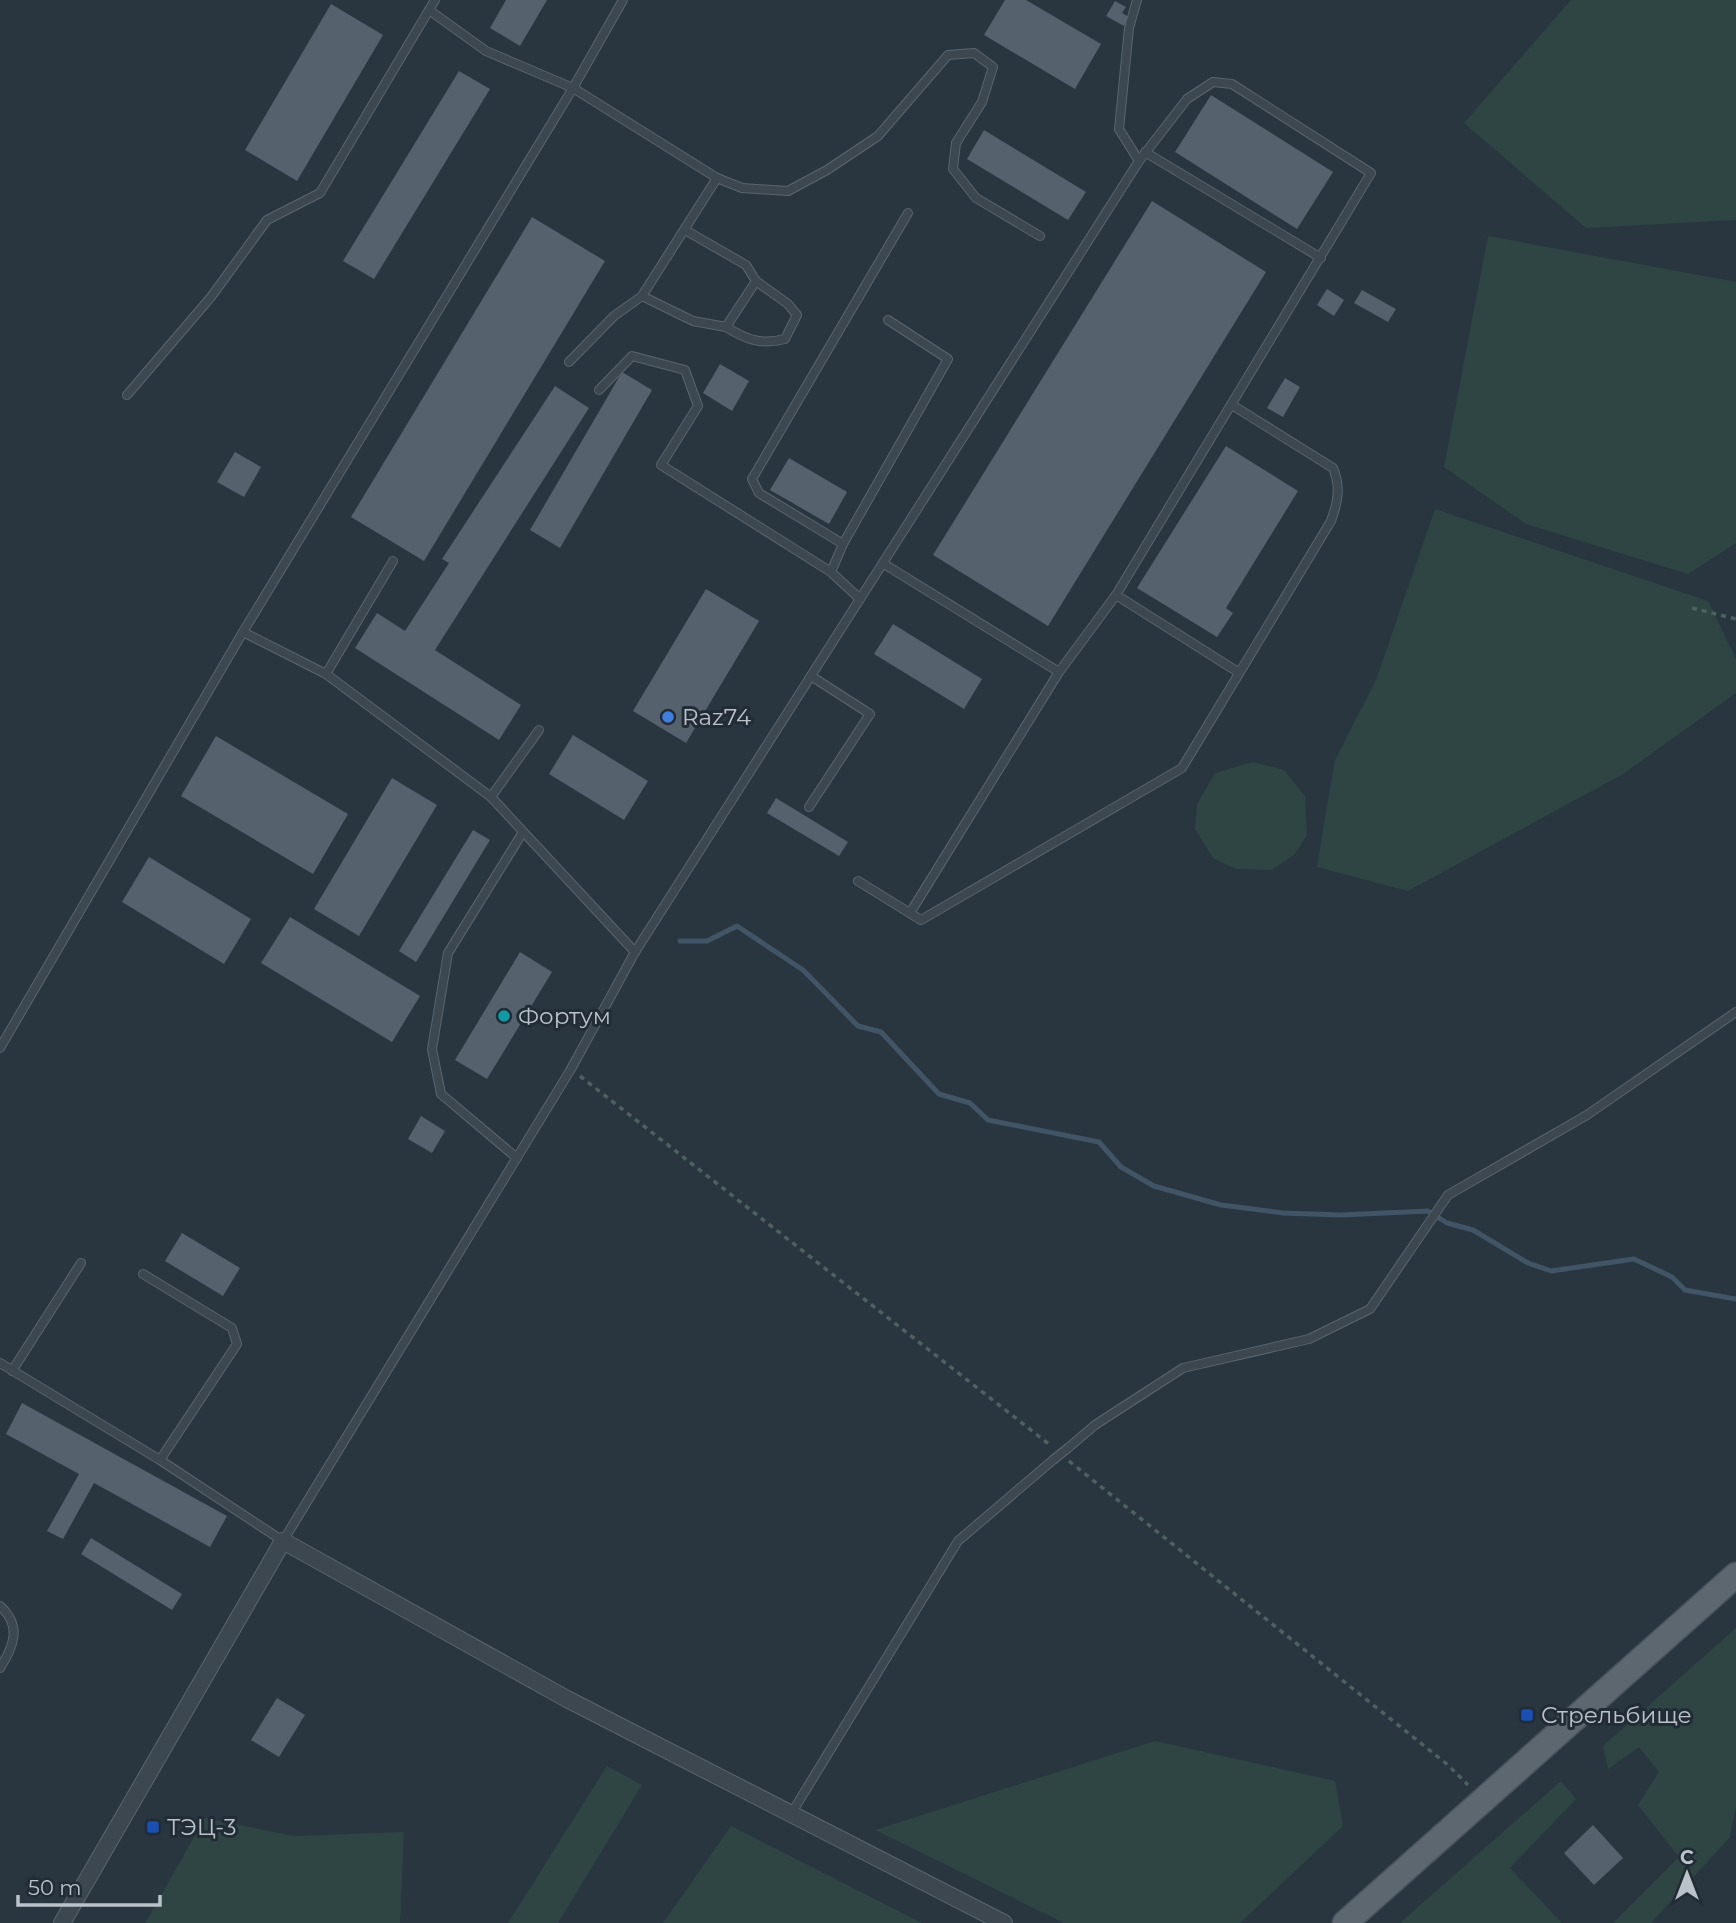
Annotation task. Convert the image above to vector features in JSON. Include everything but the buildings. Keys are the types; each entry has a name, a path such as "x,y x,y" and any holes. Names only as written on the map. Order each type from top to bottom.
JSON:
{"main road":[{"path":"1345,1923 1736,1575"}],"street":[{"path":"62,1923 283,1541 567,1699 1004,1923"}],"lane":[{"path":"127,395 211,298 267,220 320,193 435,0"},
{"path":"0,1048 243,632 573,88 623,0"},
{"path":"1137,0 1129,28 1119,129 1139,161"},
{"path":"429,10 486,51 573,88 717,178 743,188 788,191 827,170 878,136 948,55 974,53 993,66 982,102 956,143 953,169 976,198 1040,236"},
{"path":"0,1363 160,1460 283,1541 571,1069 635,952 1139,161 1187,99 1213,82 1232,85 1371,173 1116,596 1059,672 910,913"},
{"path":"1145,152 1321,258"},
{"path":"569,362 614,316 642,296 717,178"},
{"path":"843,544 759,494 752,479 908,213"},
{"path":"642,296 693,321 726,327 745,339 766,344 786,339 797,315 788,304 756,281 746,265 685,230"},
{"path":"726,327 756,281"},
{"path":"831,572 843,544 948,359 888,320"},
{"path":"599,390 632,356 685,370 698,406 661,465 831,572 860,599"},
{"path":"858,881 920,920 1182,768 1331,521 1338,502 1339,482 1333,468 1232,405"},
{"path":"326,674 393,561"},
{"path":"884,564 1059,672"},
{"path":"1116,596 1238,672"},
{"path":"243,632 326,674 491,797 635,952"},
{"path":"809,807 870,714 811,676"},
{"path":"491,797 539,730"},
{"path":"517,1158 441,1094 432,1049 448,953 523,832"},
{"path":"791,1814 958,1541 1053,1460 1095,1425 1183,1368 1308,1339 1370,1309 1448,1195 1587,1115 1736,1012"},
{"path":"12,1370 81,1263"},
{"path":"143,1274 232,1328 237,1344 160,1460"},
{"path":"0,1606 12,1620 15,1634 11,1650 0,1668"}],"path":[{"path":"1692,608 1736,619"},
{"path":"571,1069 1188,1553 1448,1765 1484,1801"}],"green space":[{"path":"1571,0 1736,0 1736,220 1586,228 1464,123"},
{"path":"1488,236 1736,282 1736,543 1688,574 1526,524 1444,467"},
{"path":"1435,509 1708,601 1736,659 1736,693 1623,774 1408,891 1317,867 1335,760 1376,680"},
{"path":"1253,762 1284,770 1305,796 1307,835 1295,854 1272,870 1236,869 1213,858 1195,829 1197,804 1215,773"},
{"path":"1736,1628 1736,1807 1730,1837 1651,1923 1613,1923 1679,1857 1638,1805 1659,1772 1639,1747 1608,1769 1603,1746"},
{"path":"1155,1741 1335,1781 1343,1826 1240,1923 1064,1923 875,1830"},
{"path":"607,1766 642,1785 558,1923 508,1923"},
{"path":"1561,1781 1576,1799 1510,1868 1562,1923 1400,1923"},
{"path":"205,1818 294,1836 404,1832 400,1923 145,1923"},
{"path":"731,1826 922,1923 663,1923"}],"waterway":[{"path":"680,941 707,941 737,926 803,970 858,1026 881,1032 939,1094 970,1103 988,1120 1099,1142 1121,1167 1154,1186 1221,1205 1283,1213 1341,1215 1428,1211 1447,1223 1473,1230 1528,1263 1551,1271 1634,1259 1672,1277 1685,1290 1736,1299"}],"place":[{"name":"Raz74","path":"668,717"},
{"name":"Фортум","path":"504,1016"},
{"name":"Стрельбище","path":"1527,1715"},
{"name":"ТЭЦ-3","path":"153,1827"}]}
